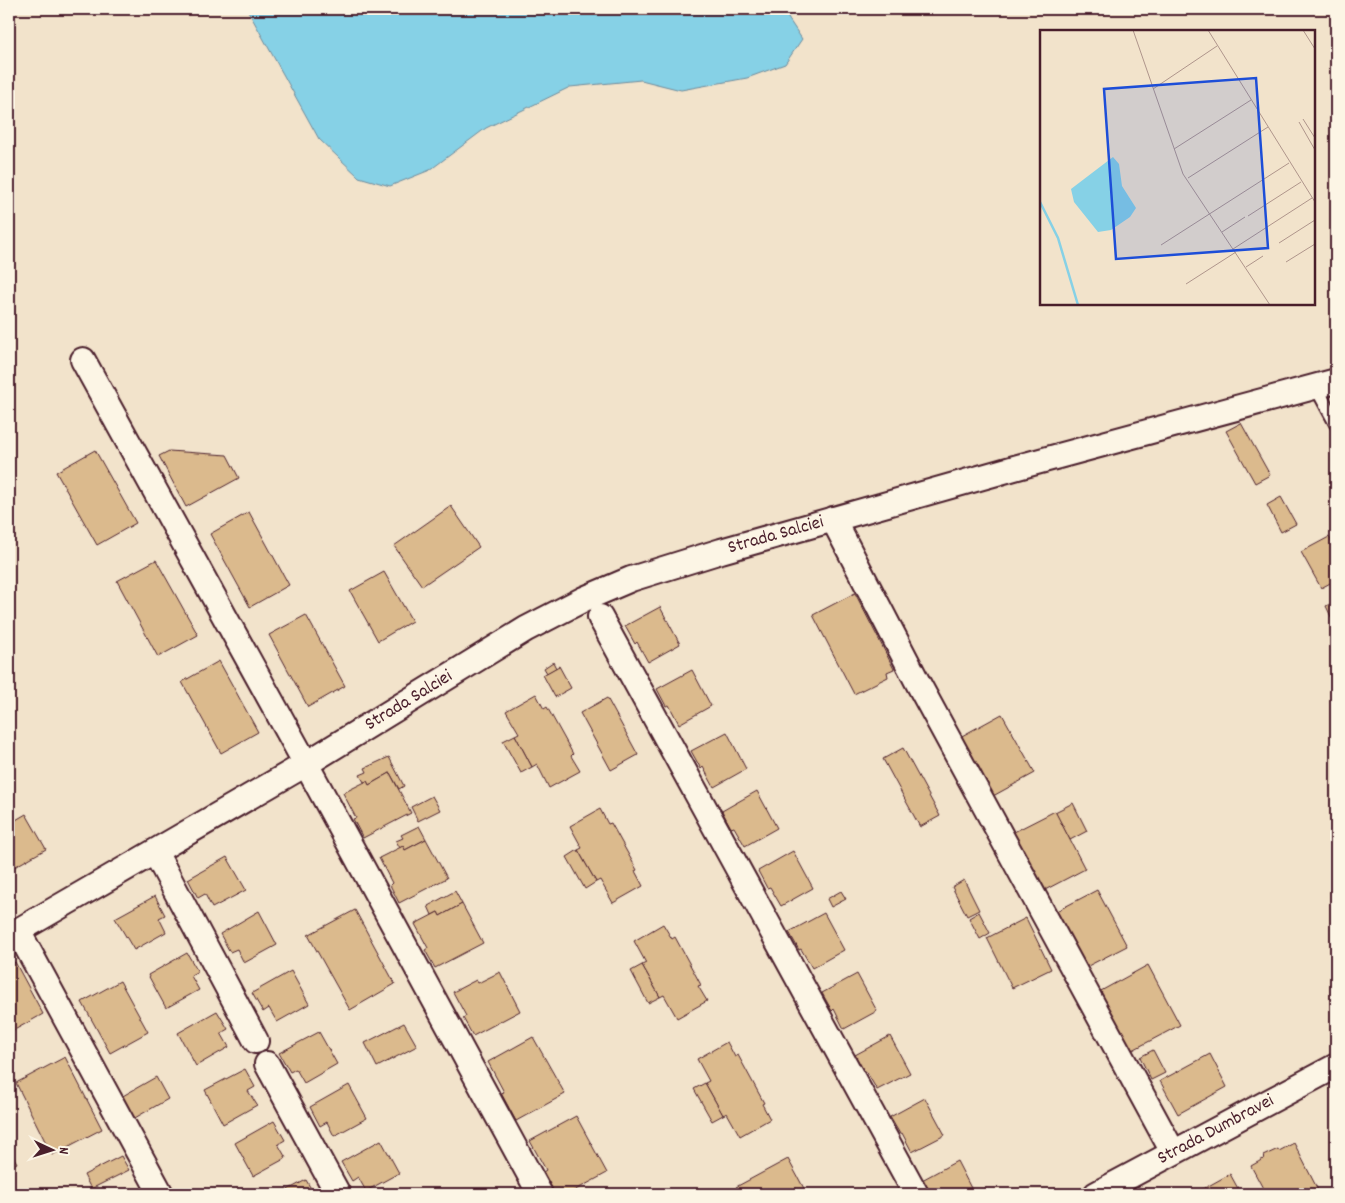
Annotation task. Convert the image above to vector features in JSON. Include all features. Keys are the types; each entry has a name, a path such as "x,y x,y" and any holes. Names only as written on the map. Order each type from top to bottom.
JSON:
{"street":[{"path":"83,360 540,1194"},
{"name":"Strada Salciei","path":"14,933 306,764 526,629 584,599 631,579 721,551 1018,467 1326,384"},
{"path":"833,519 919,685 1174,1152"},
{"path":"600,617 916,1194"},
{"path":"155,852 256,1041"},
{"path":"14,933 161,1194"},
{"path":"267,1064 338,1194"},
{"name":"Strada Dumbravei","path":"1096,1194 1336,1066"}],"lane":[{"path":"1326,384 1336,424"}],"water":[{"path":"247,9 782,9 802,39 785,64 747,78 681,90 641,80 570,87 486,128 430,170 390,186 359,177 319,139"}],"building":[{"path":"1241,423 1270,475 1255,483 1226,431"},
{"path":"95,450 136,523 97,545 56,472"},
{"path":"169,451 227,455 239,478 186,507 159,456"},
{"path":"1281,497 1296,524 1281,532 1267,505"},
{"path":"451,506 479,547 422,586 394,546"},
{"path":"249,512 289,585 250,607 210,534"},
{"path":"1329,537 1336,549 1336,580 1321,588 1301,552"},
{"path":"156,560 198,635 158,657 117,581"},
{"path":"384,572 412,621 378,641 350,591"},
{"path":"855,593 894,669 887,672 888,677 854,694 813,615"},
{"path":"1336,601 1336,627 1326,606"},
{"path":"660,607 680,644 648,662 625,626"},
{"path":"306,615 345,686 308,707 269,635"},
{"path":"219,661 258,732 221,753 182,682"},
{"path":"553,662 556,668 547,673 544,668"},
{"path":"559,666 571,688 555,697 543,675"},
{"path":"692,670 711,706 679,724 669,705 666,706 657,689"},
{"path":"536,694 544,709 547,707 573,754 571,756 580,771 549,788 537,764 532,767 515,735 519,733 506,711"},
{"path":"607,698 638,755 611,770 580,713"},
{"path":"1002,714 1035,773 993,796 960,737"},
{"path":"727,732 746,769 714,787 691,751"},
{"path":"515,735 532,767 521,773 503,741"},
{"path":"903,748 940,816 920,827 883,759"},
{"path":"389,757 404,786 399,789 390,773 369,785 367,781 364,782 360,775 367,772 365,768"},
{"path":"390,773 411,813 363,838 353,819 356,818 343,793 367,781 369,785"},
{"path":"757,791 777,828 745,846 734,827 731,828 722,811"},
{"path":"432,796 440,810 418,821 411,807"},
{"path":"1073,803 1087,831 1070,840 1055,812"},
{"path":"600,809 608,824 611,823 637,870 635,871 643,886 613,903 600,880 596,882 578,850 582,848 570,826"},
{"path":"1055,811 1085,869 1043,891 1012,833"},
{"path":"26,814 46,849 9,870 9,824"},
{"path":"419,826 426,839 405,850 403,846 400,848 396,841 403,838 401,835"},
{"path":"426,839 447,878 399,903 390,885 392,883 379,858 403,846 405,850"},
{"path":"578,850 596,882 585,889 567,857"},
{"path":"793,851 813,888 781,906 770,887 767,888 758,871"},
{"path":"227,857 246,890 212,908 205,894 198,898 188,879"},
{"path":"964,880 979,910 967,916 952,887"},
{"path":"1097,890 1127,946 1084,968 1055,912"},
{"path":"455,891 462,904 440,916 438,912 432,915 428,906"},
{"path":"841,891 846,899 831,907 827,899"},
{"path":"155,896 165,915 159,918 166,932 134,950 115,918"},
{"path":"462,904 483,943 435,968 425,950 428,948 415,924 438,912 440,916"},
{"path":"355,910 395,984 350,1010 308,935"},
{"path":"259,911 277,945 244,963 237,949 230,952 220,934"},
{"path":"979,912 990,933 980,939 969,918"},
{"path":"824,913 844,950 812,968 789,932"},
{"path":"1026,918 1051,969 1012,988 987,938"},
{"path":"663,924 672,939 675,937 701,985 698,986 707,1001 677,1018 664,995 660,997 642,965 646,963 634,941"},
{"path":"187,953 198,972 191,976 199,990 166,1008 148,975"},
{"path":"15,962 43,1014 9,1033 9,966"},
{"path":"642,965 660,997 648,1003 631,971"},
{"path":"1148,965 1180,1025 1131,1051 1099,992"},
{"path":"291,971 309,1004 277,1022 269,1008 263,1012 252,993"},
{"path":"500,972 520,1011 473,1036 463,1018 466,1016 453,992 476,980 478,983"},
{"path":"857,974 877,1011 844,1029 834,1009 832,1011 822,993"},
{"path":"120,981 148,1032 110,1053 82,1002"},
{"path":"217,1011 228,1029 221,1033 229,1047 196,1066 178,1033"},
{"path":"404,1023 417,1046 377,1067 365,1043"},
{"path":"319,1032 337,1064 304,1083 296,1069 290,1072 279,1053"},
{"path":"890,1036 910,1073 877,1090 855,1055"},
{"path":"533,1037 565,1094 516,1121 501,1093 504,1092 488,1062"},
{"path":"727,1042 735,1057 738,1055 764,1103 762,1104 770,1119 740,1136 727,1113 723,1115 705,1083 709,1081 697,1059"},
{"path":"1153,1050 1165,1073 1151,1080 1140,1057"},
{"path":"1210,1054 1227,1087 1178,1114 1160,1081"},
{"path":"65,1057 102,1129 52,1155 16,1083"},
{"path":"245,1069 255,1087 248,1091 257,1105 223,1124 205,1090"},
{"path":"156,1077 168,1099 133,1119 121,1097"},
{"path":"705,1083 723,1115 712,1121 694,1089"},
{"path":"349,1085 367,1118 334,1136 327,1122 320,1126 310,1107"},
{"path":"925,1098 945,1135 912,1152 902,1133 900,1134 890,1117"},
{"path":"576,1116 607,1173 568,1194 555,1194 543,1172 546,1170 530,1141"},
{"path":"274,1121 285,1140 278,1144 286,1158 253,1176 235,1143"},
{"path":"381,1140 399,1173 366,1191 358,1177 352,1181 341,1162"},
{"path":"1294,1143 1320,1194 1266,1194 1251,1166 1265,1158 1263,1156 1278,1149 1279,1151"},
{"path":"9,1149 17,1163 9,1167"},
{"path":"121,1156 129,1170 91,1189 84,1175"},
{"path":"788,1159 807,1194 739,1194 736,1187"},
{"path":"957,1161 974,1194 929,1194 922,1180"},
{"path":"1230,1174 1241,1194 1194,1194"},
{"path":"306,1180 314,1194 280,1194"}]}
